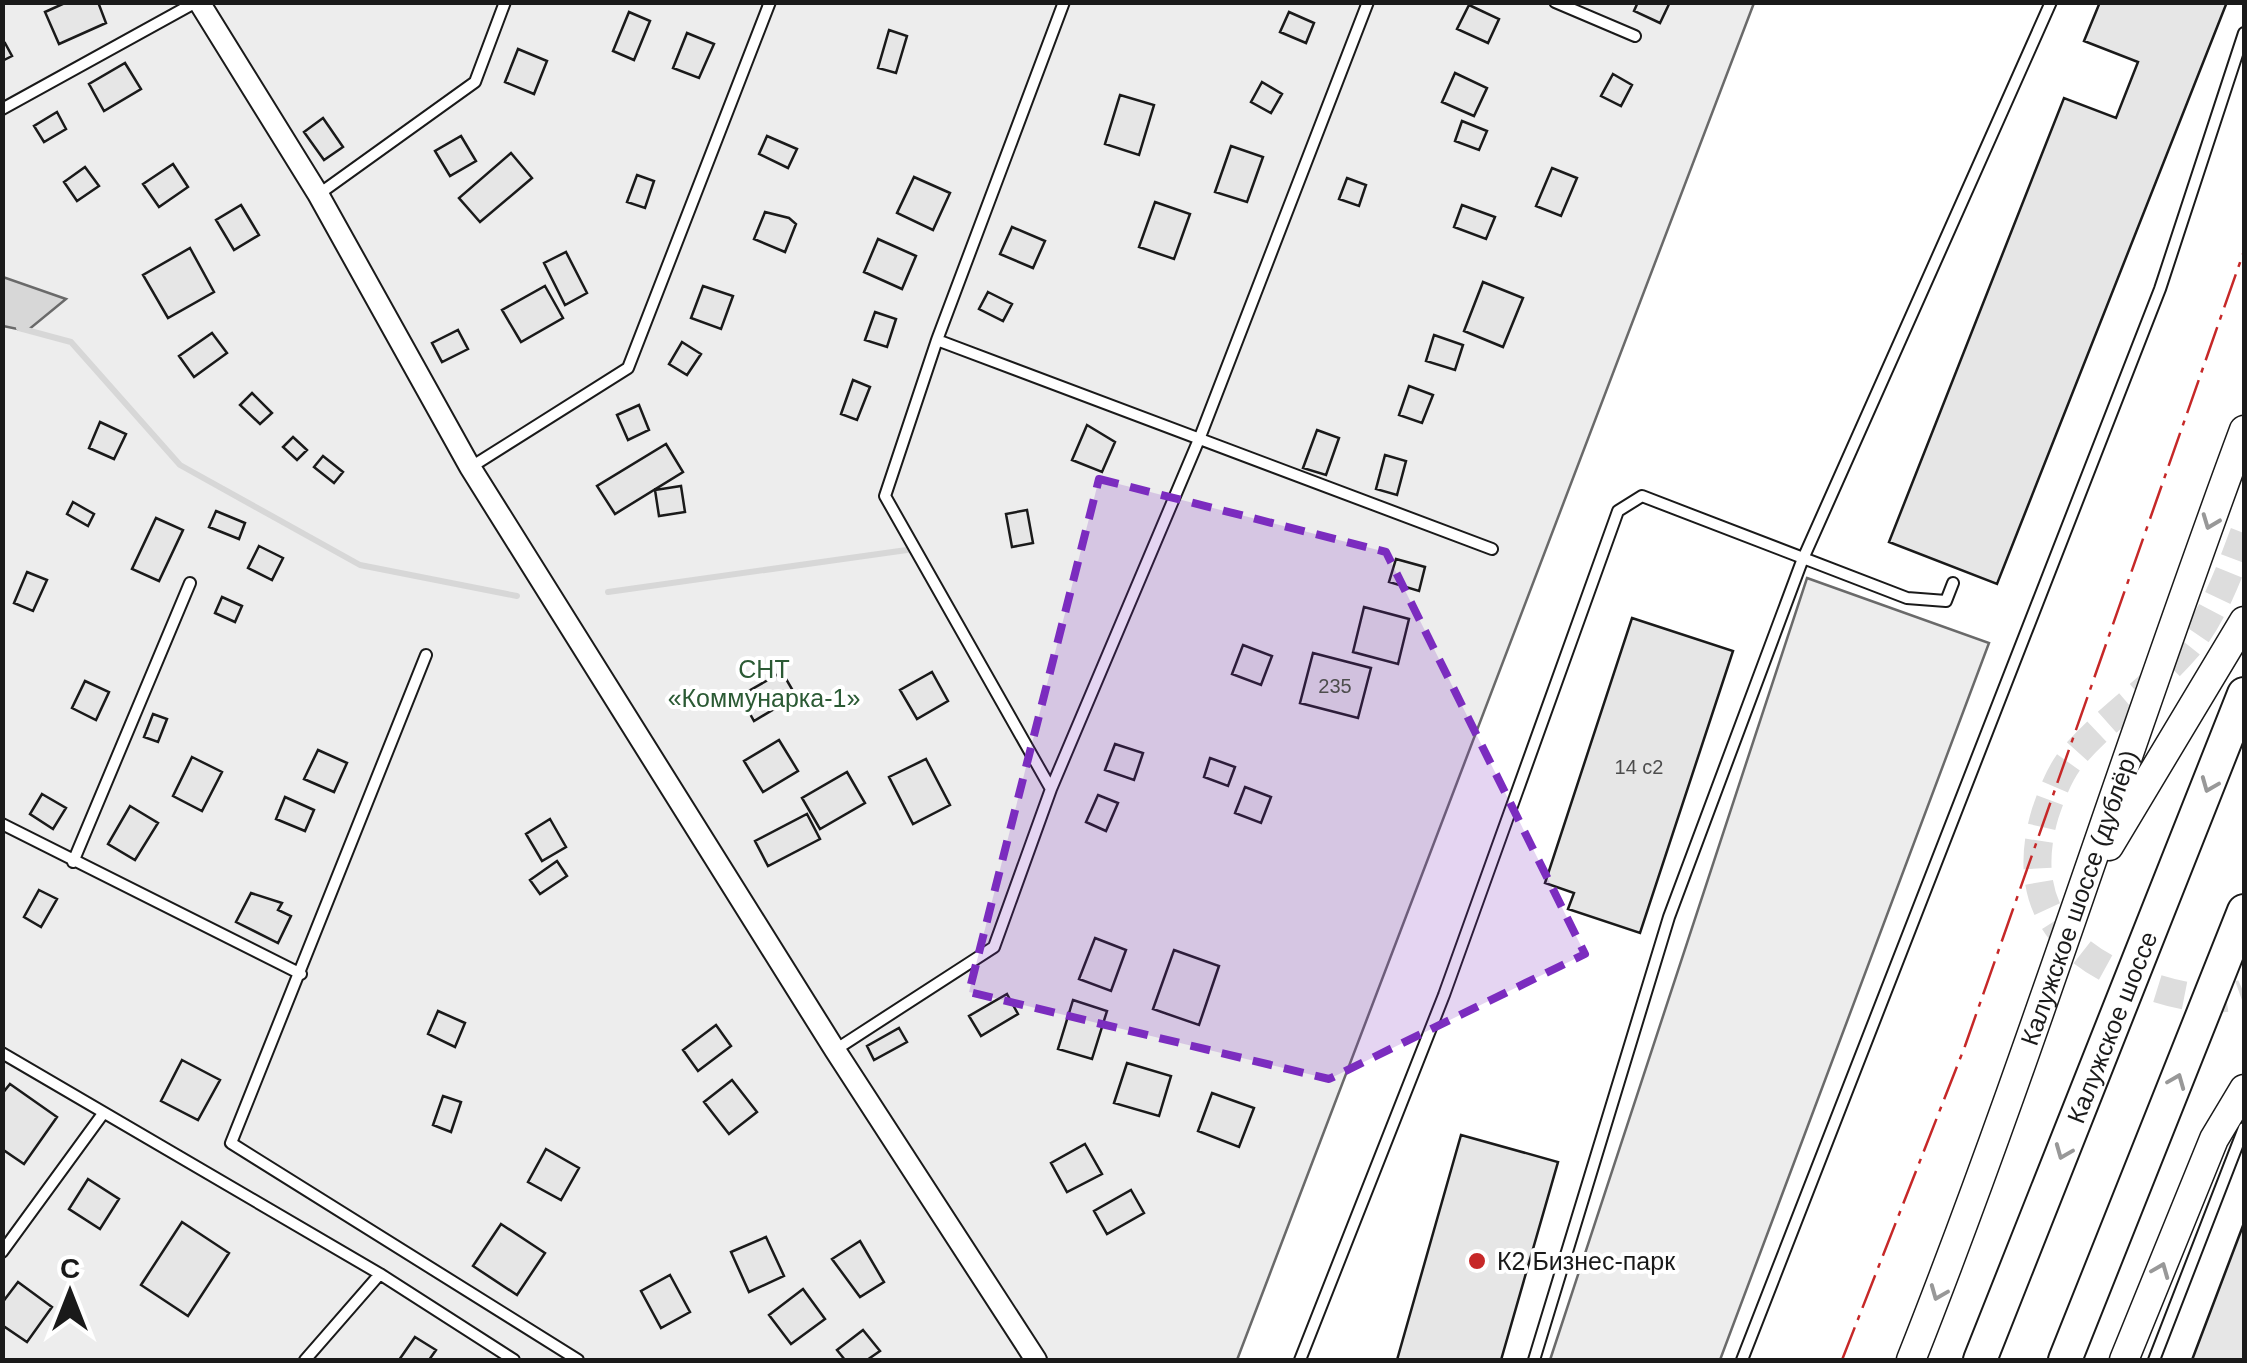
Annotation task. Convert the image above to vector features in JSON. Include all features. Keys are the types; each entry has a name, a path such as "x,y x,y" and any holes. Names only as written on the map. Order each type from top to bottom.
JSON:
{"highway":[{"name":"Калужское шоссе","path":"1980,1360 2244,694"},
{"path":"2069,1360 2244,910"}],"main road":[{"name":"Калужское шоссе (дублёр)","path":"1912,1360 1965,1226 2154,671 2244,430"},
{"path":"2076,904 2152,768 2244,621"},
{"path":"2124,1360 2214,1139 2244,1090"}],"street":[{"path":"198,2 318,194 470,467 835,1050 1036,1360"}],"lane":[{"path":"2,109 198,2"},
{"path":"318,194 474,82 505,2"},
{"path":"470,467 628,368 770,2"},
{"path":"1051,789 885,496 936,340 1064,2"},
{"path":"835,1050 994,947 1051,789 1200,436 1368,2"},
{"path":"1555,2 1635,36"},
{"path":"1534,1360 1669,918 1802,561 2052,2"},
{"path":"1742,1360 2160,289 2244,32"},
{"path":"936,340 1200,436 1492,549"},
{"path":"1300,1360 1444,996 1618,511 1642,496 1802,561 1907,598 1946,600 1953,582"},
{"path":"73,862 190,583"},
{"path":"426,655 231,1143 578,1360"},
{"path":"2,824 301,974"},
{"path":"2,1054 380,1274 514,1360"},
{"path":"2,1252 102,1115"},
{"path":"2154,1360 2244,1128"},
{"path":"305,1360 380,1274"}],"highlighted area":[{"path":"1099,479 1386,552 1585,954 1329,1079 969,992"}],"shaded area":[{"name":"СНТ «Коммунарка-1»","path":"3,3 1754,3 1237,1360 3,1360"},
{"path":"2,277 66,299 27,331 3,326"},
{"path":"1807,578 1989,643 1720,1360 1550,1360"}],"building":[{"path":"67,2 98,2 106,23 59,44 45,12"},
{"path":"1638,2 1670,2 1660,23 1634,11"},
{"path":"2100,2 2227,2 1997,584 1889,542 2064,98 2116,118 2138,62 2084,41"},
{"path":"1469,5 1499,19 1488,43 1457,29"},
{"path":"629,12 650,21 634,60 613,51"},
{"path":"1289,12 1314,23 1306,43 1280,32"},
{"path":"889,30 907,36 896,73 878,68"},
{"path":"687,33 714,44 699,78 673,68"},
{"path":"2,44 12,56 2,61"},
{"path":"518,49 547,61 534,94 505,82"},
{"path":"125,63 141,89 104,111 89,84"},
{"path":"1455,73 1487,88 1474,116 1442,102"},
{"path":"1613,74 1632,85 1621,106 1601,96"},
{"path":"1262,82 1282,94 1271,113 1251,102"},
{"path":"1120,95 1154,105 1139,155 1105,144"},
{"path":"57,112 66,129 44,142 34,126"},
{"path":"323,118 343,147 324,160 304,132"},
{"path":"1462,121 1487,131 1479,150 1455,141"},
{"path":"461,136 476,161 450,176 435,151"},
{"path":"767,136 797,149 788,168 759,154"},
{"path":"1231,146 1263,157 1247,202 1215,192"},
{"path":"511,153 532,178 480,222 459,198"},
{"path":"173,164 188,187 159,207 143,184"},
{"path":"85,167 99,186 77,201 64,182"},
{"path":"1552,168 1577,178 1561,216 1536,206"},
{"path":"637,175 654,181 645,208 627,202"},
{"path":"914,177 950,193 933,230 897,213"},
{"path":"1347,178 1366,185 1359,206 1339,199"},
{"path":"1155,202 1190,214 1174,259 1139,247"},
{"path":"241,205 259,235 234,250 216,220"},
{"path":"1462,205 1495,217 1486,239 1454,227"},
{"path":"765,212 789,218 796,224 785,252 754,239"},
{"path":"1012,227 1045,241 1033,268 1000,254"},
{"path":"878,239 916,256 902,289 864,272"},
{"path":"190,248 214,292 168,318 143,275"},
{"path":"566,252 587,293 565,305 544,263"},
{"path":"1483,282 1523,298 1503,347 1464,331"},
{"path":"545,286 563,318 521,342 502,310"},
{"path":"703,286 733,296 721,329 691,318"},
{"path":"988,292 1012,304 1003,321 979,309"},
{"path":"875,312 896,319 887,347 865,340"},
{"path":"458,330 468,349 442,362 432,343"},
{"path":"212,333 227,353 194,377 179,356"},
{"path":"1434,335 1463,345 1455,370 1426,361"},
{"path":"682,342 701,354 687,375 669,364"},
{"path":"853,380 870,387 857,420 841,414"},
{"path":"1409,386 1433,395 1422,423 1399,415"},
{"path":"252,393 272,413 260,424 240,405"},
{"path":"639,405 649,430 628,440 617,415"},
{"path":"100,422 126,434 114,459 89,448"},
{"path":"1087,425 1115,442 1102,472 1072,460"},
{"path":"1317,430 1339,438 1326,475 1303,468"},
{"path":"293,437 307,450 297,460 283,447"},
{"path":"666,444 683,472 615,514 597,486"},
{"path":"1385,455 1406,461 1397,495 1376,489"},
{"path":"323,456 343,472 334,483 314,467"},
{"path":"681,486 685,512 659,516 655,490"},
{"path":"73,502 94,514 88,526 67,514"},
{"path":"1027,510 1033,543 1012,547 1006,514"},
{"path":"216,511 245,523 239,539 209,527"},
{"path":"156,518 183,530 159,581 132,569"},
{"path":"259,546 283,558 272,580 248,568"},
{"path":"1396,559 1425,567 1419,591 1389,582"},
{"path":"27,572 47,580 33,611 14,603"},
{"path":"222,597 242,606 235,622 215,613"},
{"path":"1364,607 1409,619 1398,664 1353,652"},
{"path":"1632,618 1733,651 1640,933 1568,909 1574,893 1545,883"},
{"path":"1243,645 1272,656 1261,685 1232,674"},
{"path":"1313,653 1371,668 1358,718 1300,703"},
{"path":"782,672 796,696 754,721 740,696"},
{"path":"932,672 948,701 917,719 900,690"},
{"path":"85,681 109,692 96,720 72,708"},
{"path":"153,714 167,719 158,742 144,737"},
{"path":"779,740 798,771 763,792 744,761"},
{"path":"1115,744 1143,753 1134,780 1105,770"},
{"path":"318,750 347,763 334,792 304,779"},
{"path":"192,757 222,772 202,811 173,796"},
{"path":"1210,758 1235,767 1228,786 1204,777"},
{"path":"926,759 950,805 913,824 889,777"},
{"path":"847,772 865,803 820,829 802,798"},
{"path":"1245,787 1271,797 1261,823 1235,813"},
{"path":"42,794 66,808 53,829 30,814"},
{"path":"1098,795 1118,803 1106,831 1086,822"},
{"path":"285,797 314,810 305,831 276,819"},
{"path":"130,806 158,823 135,860 108,844"},
{"path":"807,814 820,839 768,866 755,841"},
{"path":"550,819 566,847 542,861 526,834"},
{"path":"557,861 567,876 540,894 530,880"},
{"path":"39,890 57,899 41,927 24,917"},
{"path":"251,893 282,903 278,910 291,916 278,943 236,922"},
{"path":"1095,938 1126,950 1111,991 1079,979"},
{"path":"1174,950 1219,966 1199,1025 1153,1009"},
{"path":"1007,994 1018,1014 981,1036 969,1016"},
{"path":"1073,1000 1107,1011 1092,1059 1058,1049"},
{"path":"438,1011 465,1023 455,1047 428,1034"},
{"path":"716,1025 731,1046 698,1071 683,1050"},
{"path":"899,1028 907,1042 874,1060 867,1046"},
{"path":"182,1060 220,1080 198,1120 161,1101"},
{"path":"1127,1063 1171,1076 1159,1116 1114,1103"},
{"path":"732,1080 757,1112 729,1134 704,1102"},
{"path":"10,1084 57,1117 24,1164 2,1149 2,1094"},
{"path":"1212,1093 1254,1108 1239,1147 1198,1131"},
{"path":"443,1096 461,1102 451,1132 433,1125"},
{"name":"К2 Бизнес-парк","path":"1461,1135 1558,1162 1501,1360 1397,1360"},
{"path":"1085,1144 1102,1174 1067,1192 1051,1163"},
{"path":"546,1149 579,1168 561,1200 528,1182"},
{"path":"88,1179 119,1199 100,1229 69,1209"},
{"path":"1131,1190 1144,1213 1107,1234 1094,1211"},
{"path":"182,1222 229,1253 188,1316 141,1285"},
{"path":"2244,1223 2244,1360 2192,1360"},
{"path":"501,1224 545,1253 517,1295 473,1266"},
{"path":"766,1237 784,1276 749,1292 731,1252"},
{"path":"860,1241 884,1282 860,1297 832,1259"},
{"path":"670,1275 690,1312 661,1328 641,1291"},
{"path":"18,1282 52,1307 27,1342 2,1325 2,1303"},
{"path":"803,1289 825,1319 791,1344 769,1315"},
{"path":"863,1330 880,1351 867,1360 845,1360 837,1350"},
{"path":"415,1337 436,1350 429,1360 399,1360"}],"waterway":[{"path":"19,328 71,342 180,465 360,565 517,596"},
{"path":"608,592 914,549"}],"tunnel":[{"path":"2244,533 2213,608 2197,635 2159,677 2084,744 2063,771 2045,814 2038,870 2051,916 2065,936 2106,968 2145,985 2188,996 2218,999 2244,993"}],"power":[{"path":"1842,1360 1965,1046 2244,251"}],"place":[{"name":"К2 Бизнес-парк","path":"1477,1261"}]}
